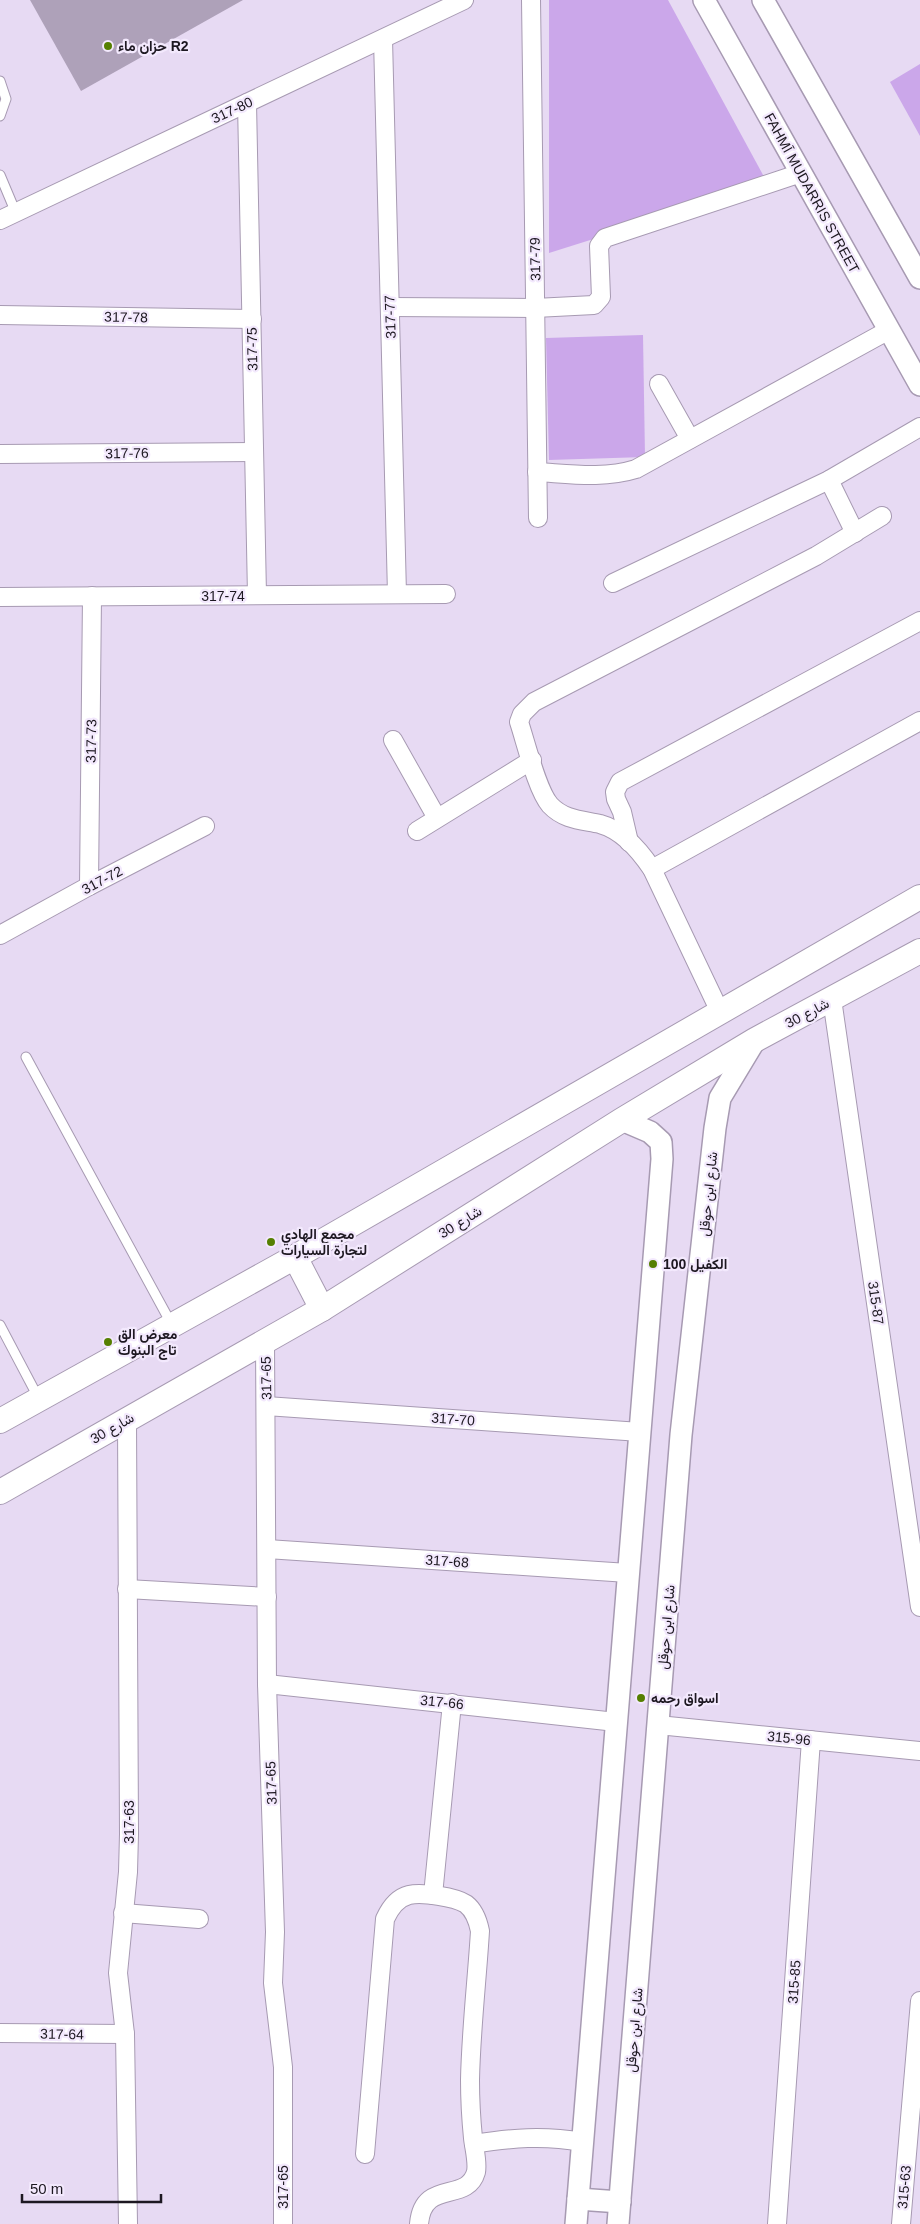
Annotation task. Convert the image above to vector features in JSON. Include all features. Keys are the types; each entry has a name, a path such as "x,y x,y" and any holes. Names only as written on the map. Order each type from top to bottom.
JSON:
{"main road":[{"path":"0,1421 294,1257 920,896"},
{"path":"872,977 920,938"},
{"name":"شارع 30","path":"0,1492 322,1309 622,1120 755,1040 920,951"},
{"path":"294,1257 322,1309"}],"street":[{"name":"317-80","path":"0,220 464,0"},
{"name":"317-79","path":"531,0 538,518"},
{"name":"FAHMĪ MUDARRIS STREET","path":"704,0 920,385"},
{"path":"763,0 920,278"},
{"name":"317-77","path":"383,38 397,594"},
{"name":"317-75","path":"247,103 257,595"},
{"path":"390,307 535,308 594,305 601,297 599,246 605,238 801,173"},
{"name":"317-78","path":"0,315 252,319"},
{"path":"537,472 596,476 618,475 636,469 889,330"},
{"path":"659,384 690,439"},
{"path":"613,583 829,480 920,427"},
{"name":"317-76","path":"0,454 254,452"},
{"path":"829,480 855,533"},
{"path":"720,1012 652,869 643,855 615,831 602,825 575,820 559,813 544,796 520,722 522,714 534,702 816,556 882,516"},
{"name":"317-74","path":"0,597 446,594"},
{"name":"317-73","path":"89,886 92,596"},
{"path":"629,842 622,812 616,799 615,792 620,782 920,621"},
{"path":"652,869 920,721"},
{"path":"393,740 437,818"},
{"path":"417,831 532,760"},
{"name":"317-72","path":"0,936 89,886 205,826"},
{"name":"315-87","path":"832,999 920,1607"},
{"name":"شارع ابن حوقل","path":"618,2224 681,1435 715,1128 720,1098 755,1040"},
{"path":"576,2224 662,1159 661,1142 650,1132 622,1120"},
{"name":"317-65","path":"265,1341 267,1684 275,1932 273,1983 283,2067 282,2224"},
{"name":"317-70","path":"266,1406 640,1432"},
{"name":"317-63","path":"127,1420 129,1834 128,1872 118,1973 125,2034 128,2224"},
{"name":"317-68","path":"267,1550 628,1573"},
{"path":"127,1589 267,1597"},
{"name":"317-66","path":"267,1684 616,1722"},
{"path":"433,1895 452,1703"},
{"name":"315-96","path":"658,1725 920,1751"},
{"name":"315-85","path":"777,2224 811,1740"},
{"path":"364,2154 385,1919 390,1908 404,1897 410,1895 433,1895 457,1900 467,1905 477,1917 480,1931 470,2079 476,2173 469,2183 460,2189 430,2197 423,2206 419,2224"},
{"path":"123,1913 199,1920"},
{"name":"315-63","path":"901,2224 920,2001"},
{"name":"317-64","path":"0,2033 125,2034"},
{"path":"474,2144 518,2137 553,2137 582,2142"},
{"path":"578,2199 620,2202"}],"lane":[{"path":"0,81 6,99 0,116"},
{"path":"0,176 16,213"},
{"path":"26,1057 172,1326"},
{"path":"0,1325 40,1399"}],"shaded area":[{"path":"549,0 668,0 768,184 549,253"},
{"path":"920,64 920,136 890,82"},
{"path":"643,335 645,457 549,460 546,338"}],"building":[{"name":"حزان ماء R2","path":"30,0 243,0 81,91"}],"place":[{"name":"حزان ماء R2","path":"108,46"},
{"name":"مجمع الهادي لتجارة السيارات","path":"271,1242"},
{"name":"الكفيل 100","path":"653,1264"},
{"name":"معرض الق تاج البنوك","path":"108,1342"},
{"name":"اسواق رحمه","path":"641,1698"}]}
